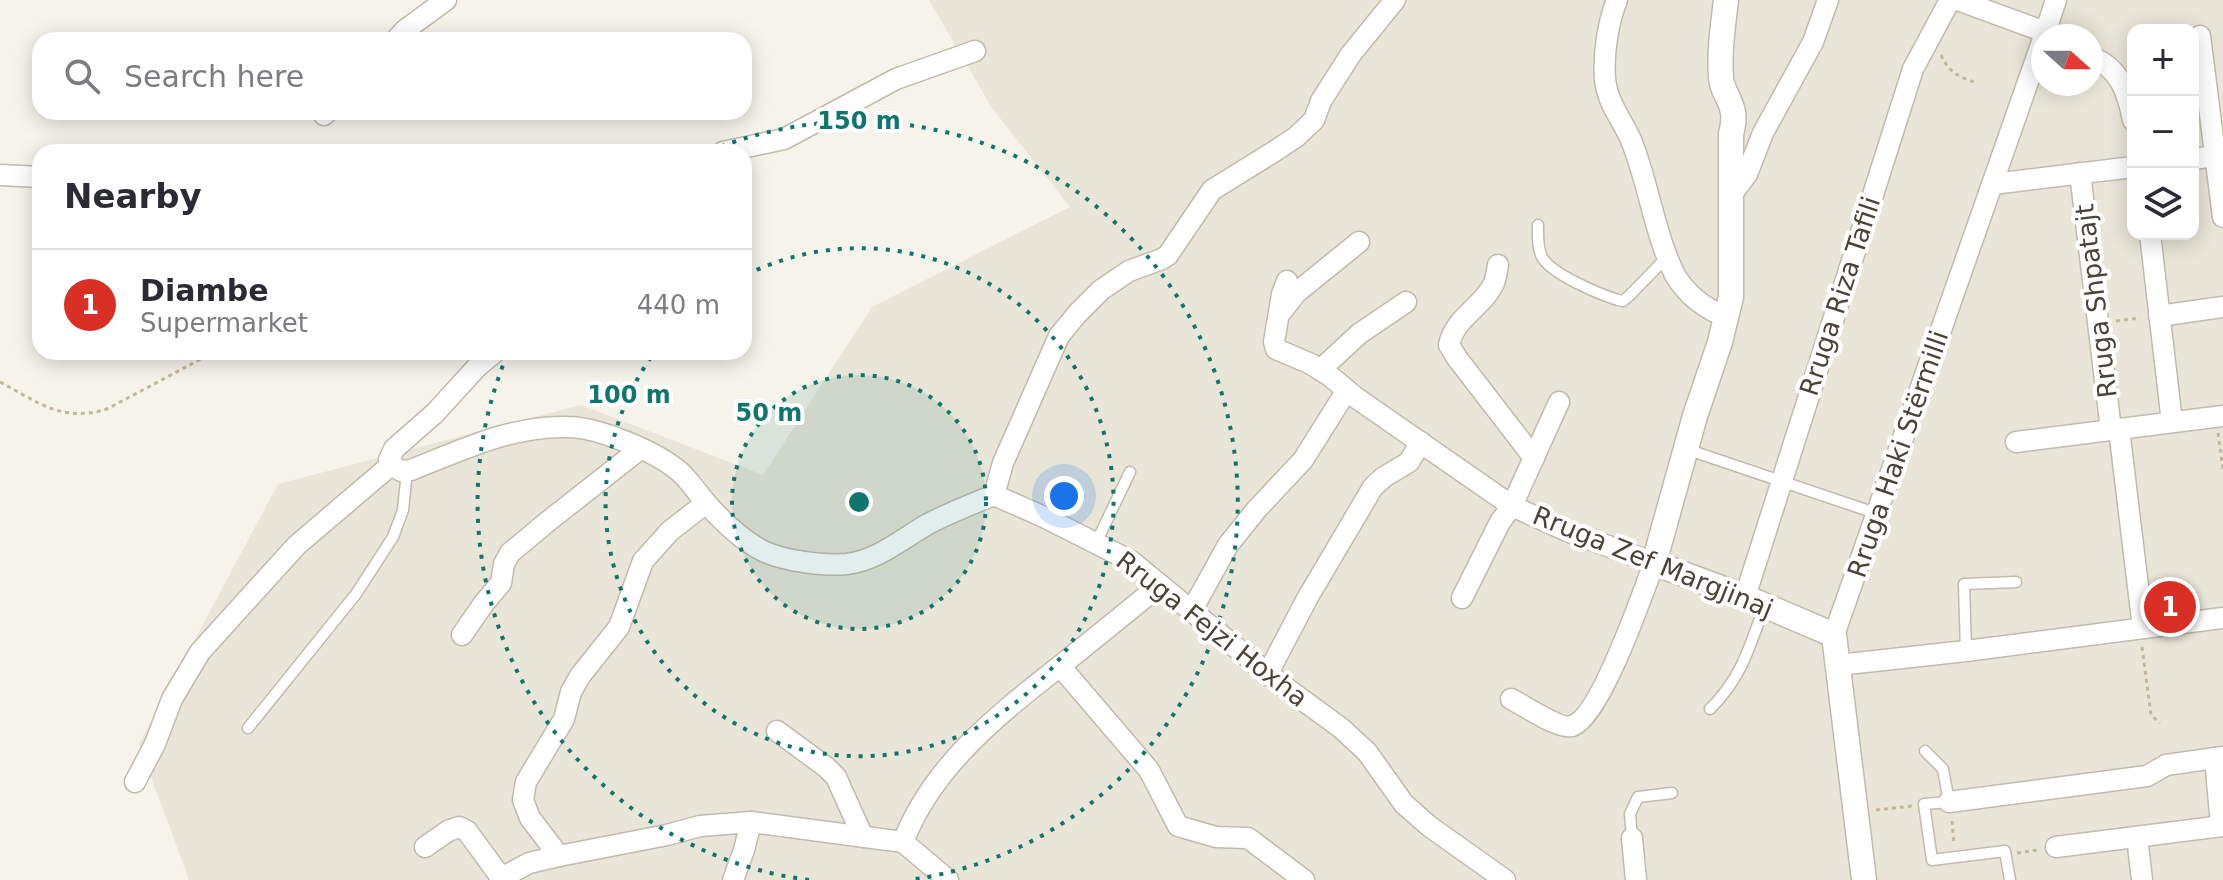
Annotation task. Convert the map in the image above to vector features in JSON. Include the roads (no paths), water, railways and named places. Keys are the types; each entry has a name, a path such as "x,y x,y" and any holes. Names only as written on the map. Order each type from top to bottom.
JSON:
{"street":[{"path":"403,32 446,0"},
{"path":"135,782 155,744 172,699 200,652 297,545 399,468 524,430 570,426 599,432 665,460 682,474 725,523 765,552 807,562 848,564 889,550 933,522 994,495 1003,463 1059,336 1101,290 1129,271 1168,255 1212,190 1296,137 1314,120 1321,101 1351,54 1395,0"},
{"path":"1617,0 1605,60 1608,99 1630,139 1667,257 1680,284 1713,312 1727,317"},
{"path":"1511,699 1554,722 1575,726 1606,681 1654,563 1731,297 1732,109 1721,80 1726,0"},
{"path":"1732,194 1747,174 1763,133 1813,42 1828,0"},
{"name":"Rruga Riza Tafili","path":"1755,602 1781,481 1913,69 1950,0"},
{"path":"1958,0 2031,31"},
{"name":"Rruga Haki Stërmilli","path":"2048,24 2056,0"},
{"path":"2200,36 2219,156 2223,217"},
{"path":"752,146 784,139 896,79 975,51"},
{"path":"2103,64 2112,69 2124,86 2127,97"},
{"name":"Rruga Haki Stërmilli","path":"1864,880 1834,635 2031,74"},
{"path":"2199,158 2219,156"},
{"path":"1993,184 2127,168"},
{"name":"Rruga Shpatajt","path":"2080,173 2141,628"},
{"path":"0,175 32,177"},
{"path":"2151,240 2172,422"},
{"path":"1278,318 1296,293 1359,242"},
{"path":"1498,265 1493,285 1457,326 1449,345 1534,458"},
{"path":"1278,318 1287,281"},
{"path":"1320,370 1359,334 1406,302"},
{"path":"2159,316 2223,307"},
{"name":"Rruga Zef Margjinaj","path":"1278,318 1274,342 1276,349 1311,364 1512,506 1567,531 1834,635"},
{"path":"399,468 389,460 394,449 435,413 485,360"},
{"path":"1192,610 1228,545 1303,460 1347,390"},
{"path":"1462,598 1500,522 1512,506 1559,402"},
{"path":"2016,442 2220,416"},
{"path":"1268,673 1308,597 1373,487 1409,462 1421,442"},
{"path":"462,635 501,583 504,564 510,553 640,449"},
{"name":"Rruga Fejzi Hoxha","path":"994,495 1131,561 1341,728 1367,752 1404,804 1429,826 1505,880"},
{"path":"559,856 530,818 523,800 526,782 564,719 571,692 580,676 619,627 643,561 670,531 706,503"},
{"path":"903,842 912,819 955,758 1006,708 1160,585"},
{"path":"1838,665 2223,618"},
{"path":"1060,666 1149,770 1178,826 1216,837 1248,838 1304,880"},
{"path":"777,731 836,777 863,837"},
{"path":"1949,802 2147,776 2166,765 2219,757 2222,826 2056,847"},
{"path":"733,880 751,822"},
{"path":"425,847 459,827 467,831 502,880 529,863 559,856 700,826 751,822 903,842 948,880"},
{"path":"2137,837 2142,880"},
{"path":"1632,838 1636,880"}],"lane":[{"path":"1538,225 1538,245 1545,262 1584,287 1618,300 1623,301 1629,296 1667,257"},
{"path":"1686,448 1878,514"},
{"path":"248,728 356,594 393,537 403,510 399,468"},
{"path":"1096,543 1130,472"},
{"path":"1966,651 1964,584 2016,582"},
{"path":"1710,709 1727,693 1738,676 1755,602"},
{"path":"1925,751 1943,769 1949,802 1924,804 1932,860 2005,851 2010,880"},
{"path":"1632,838 1630,814 1638,797 1672,793"}],"place":[{"name":"Diambe","path":"2170,607"}]}
